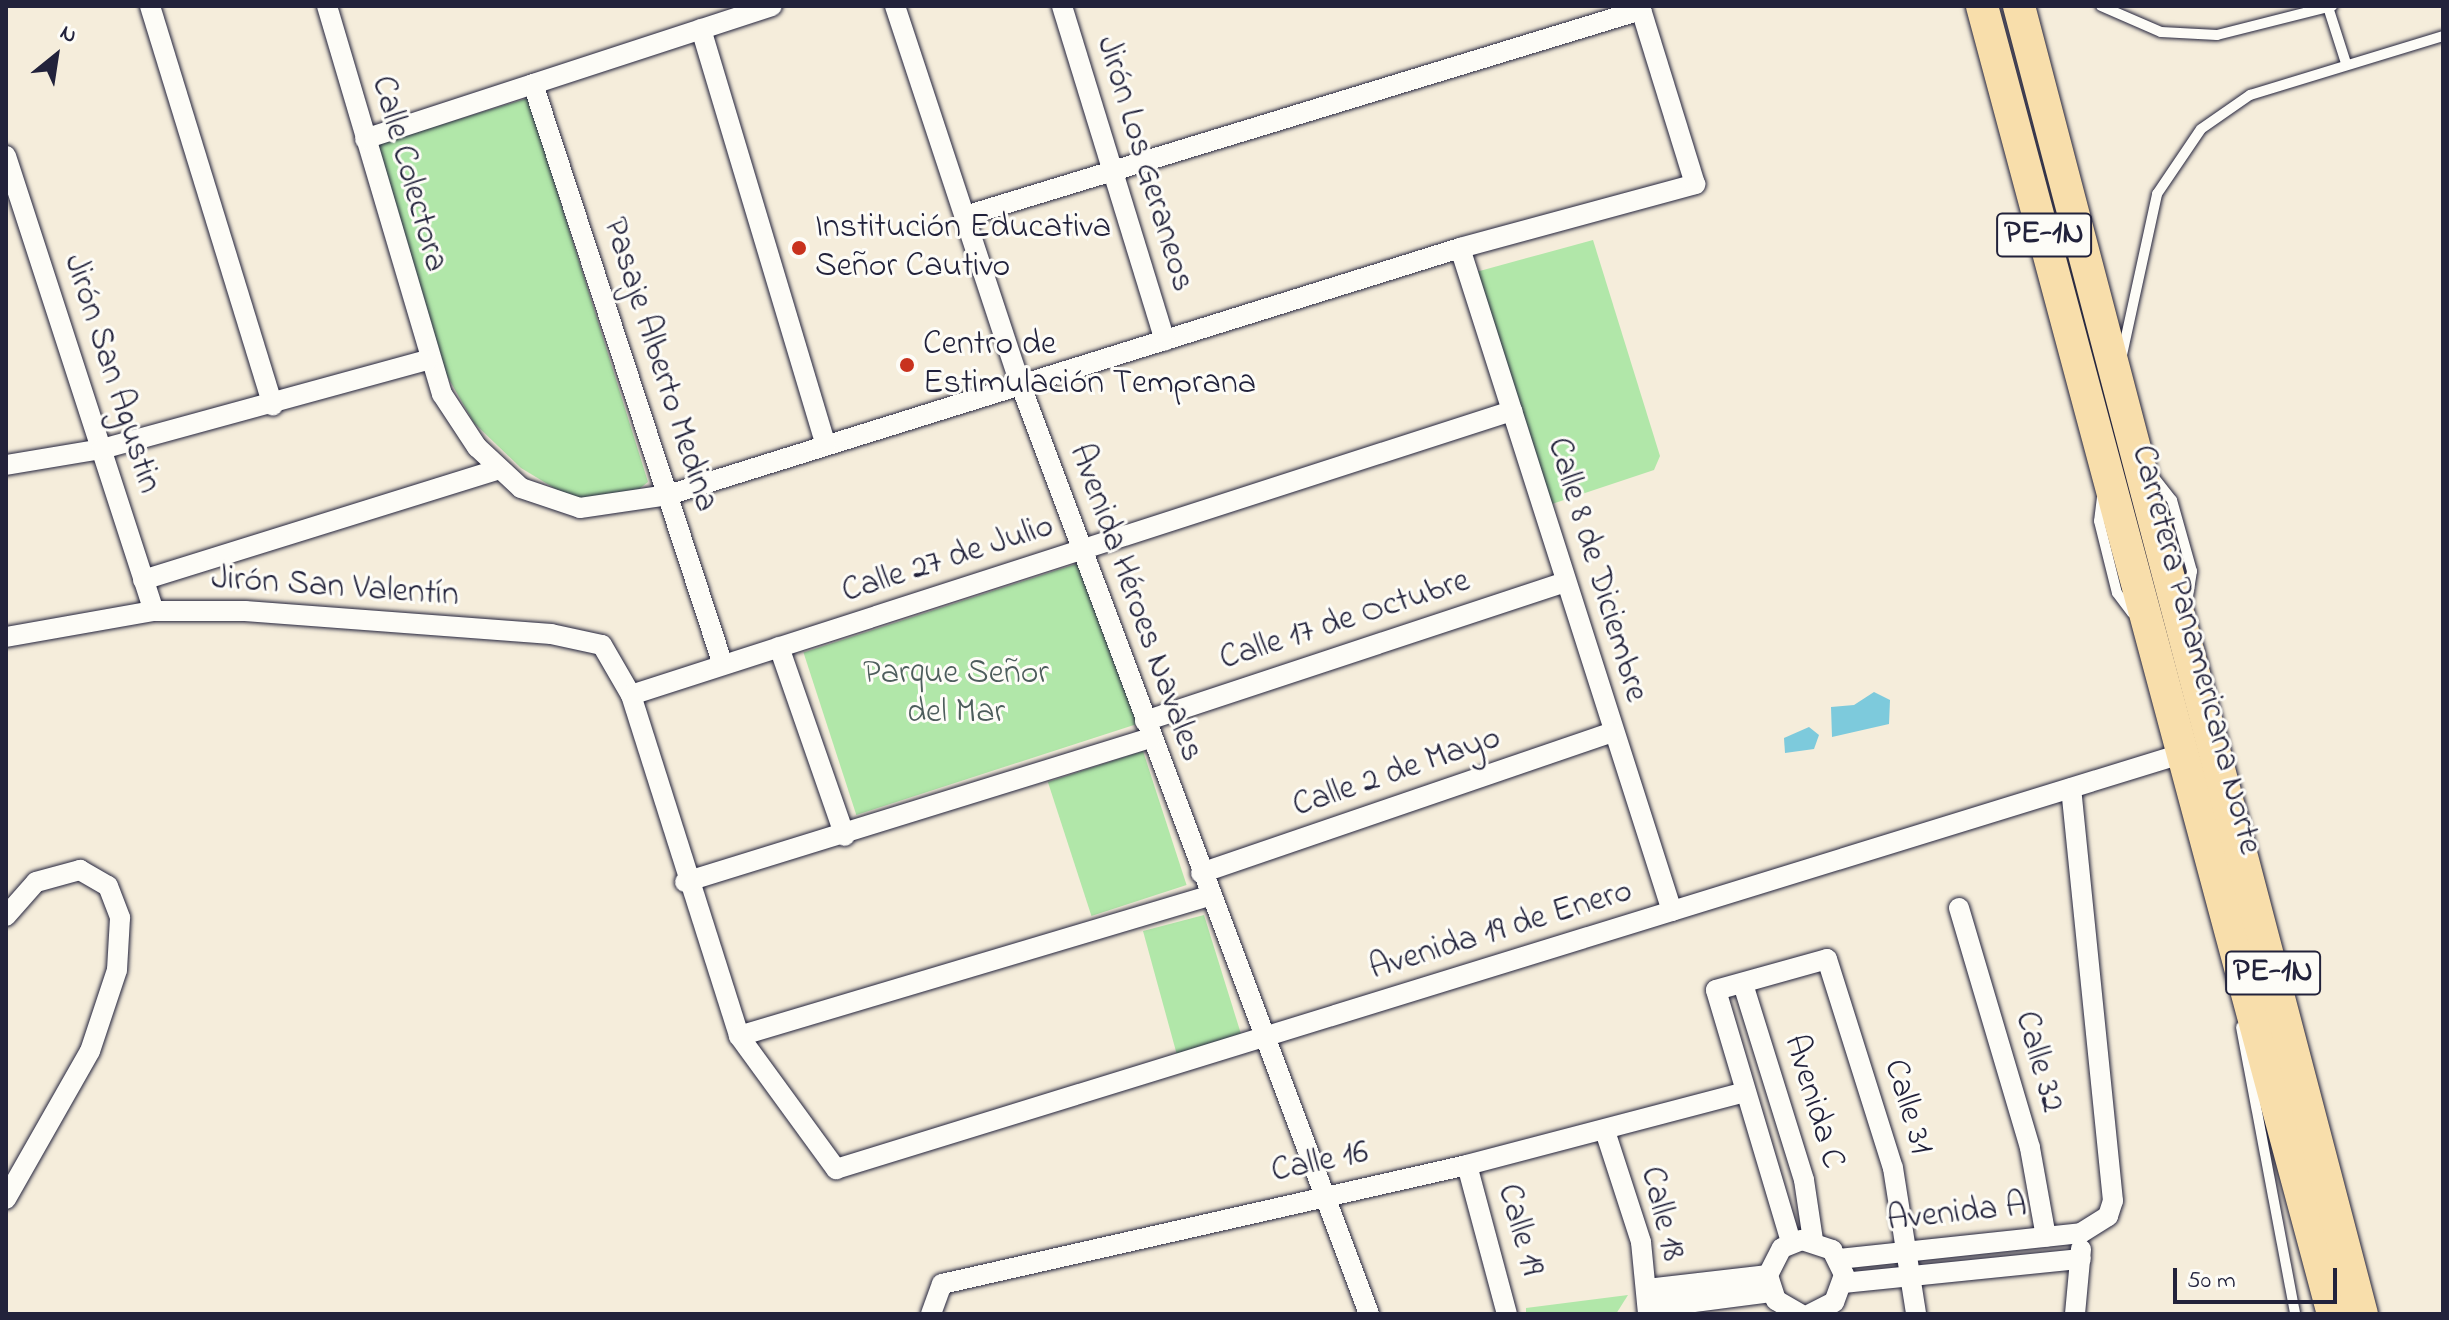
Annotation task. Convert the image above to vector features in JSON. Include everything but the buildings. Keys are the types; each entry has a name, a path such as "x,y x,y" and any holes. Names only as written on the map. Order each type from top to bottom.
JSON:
{"highway":[{"name":"Carretera Panamericana Norte","path":"1982,6 2121,459 2168,637 2362,1314"},
{"name":"Carretera Panamericana Norte","path":"2019,6 2117,384 2121,459"},
{"name":"Carretera Panamericana Norte","path":"2168,637 2184,753 2333,1314"}],"street":[{"path":"150,6 273,405"},
{"name":"Calle Colectora","path":"327,6 427,360 460,424 499,469 562,507 668,495 1460,248 1695,184 1641,8"},
{"path":"365,139 772,6"},
{"name":"Avenida Héroes Navales","path":"895,6 1021,386 1270,1058 1369,1314"},
{"name":"Jirón Los Geraneos","path":"1062,6 1165,341"},
{"path":"965,216 1641,8"},
{"path":"701,29 826,445"},
{"name":"Pasaje Alberto Medina","path":"533,84 723,665"},
{"name":"Jirón San Agustin","path":"6,156 154,611"},
{"name":"Calle 8 de Diciembre","path":"1460,248 1672,911"},
{"path":"6,465 102,449 273,405 427,360"},
{"name":"Calle 27 de Julio","path":"631,695 1512,411"},
{"path":"143,580 499,469"},
{"name":"Calle 17 de Octubre","path":"685,882 845,836 1565,582"},
{"name":"Jirón San Valentín","path":"6,637 154,611 245,611 582,638 612,655 631,695 685,882 739,1036 836,1169"},
{"path":"779,647 845,836"},
{"name":"Calle 2 de Mayo","path":"1201,873 1613,732"},
{"name":"Avenida 19 de Enero","path":"836,1169 2184,753"},
{"path":"2071,788 2113,1201 2096,1229 2081,1233 2075,1314"},
{"path":"6,916 36,882 80,870 108,886 120,918 117,970 101,1024 42,1145 6,1199"},
{"path":"739,1036 1210,896"},
{"name":"Calle 32","path":"1959,908 2030,1148 2046,1237"},
{"name":"Calle 31","path":"1743,984 1827,959 1893,1168 1916,1314"},
{"name":"Avenida C","path":"1791,1242 1781,1190 1746,1092 1716,990 1743,984 1809,1201 1813,1240"},
{"name":"Calle 16","path":"931,1314 942,1284 1323,1194 1467,1165 1746,1092"},
{"name":"Calle 18","path":"1605,1131 1641,1242 1648,1303"},
{"name":"Calle 19","path":"1467,1165 1507,1314"},
{"name":"Avenida A","path":"1839,1259 2081,1233"},
{"path":"1770,1283 1775,1255 1791,1242 1813,1240 1839,1259 1843,1283 1821,1312"},
{"name":"Avenida A","path":"1843,1283 2081,1259"},
{"path":"1648,1303 1770,1283"},
{"path":"1770,1283 1800,1314"}],"lane":[{"path":"2101,6 2161,32 2217,35 2330,6 2346,63"},
{"path":"2117,384 2157,194 2181,151 2221,110 2250,95 2346,63 2443,36"},
{"path":"2121,459 2172,500 2192,571 2168,637"},
{"path":"2227,914 2246,1061 2295,1314"}],"green space":[{"path":"528,98 648,482 639,489 585,499 564,494 521,468 474,423 446,374 378,144"},
{"path":"1593,240 1660,456 1654,470 1549,505 1476,272"},
{"name":"Parque Señor del Mar","path":"1085,561 1138,724 856,815 803,652"},
{"path":"1143,751 1187,885 1091,916 1048,782"},
{"path":"1204,915 1241,1034 1180,1066 1143,931"},
{"path":"1628,1295 1616,1314 1526,1314 1526,1308"}],"water":[{"path":"1874,692 1890,700 1889,724 1832,737 1831,707 1854,705"},
{"path":"1809,727 1819,735 1814,749 1785,753 1784,738"}],"place":[{"name":"Institución Educativa Señor Cautivo","path":"799,248"},
{"name":"Centro de Estimulación Temprana","path":"907,365"}]}
